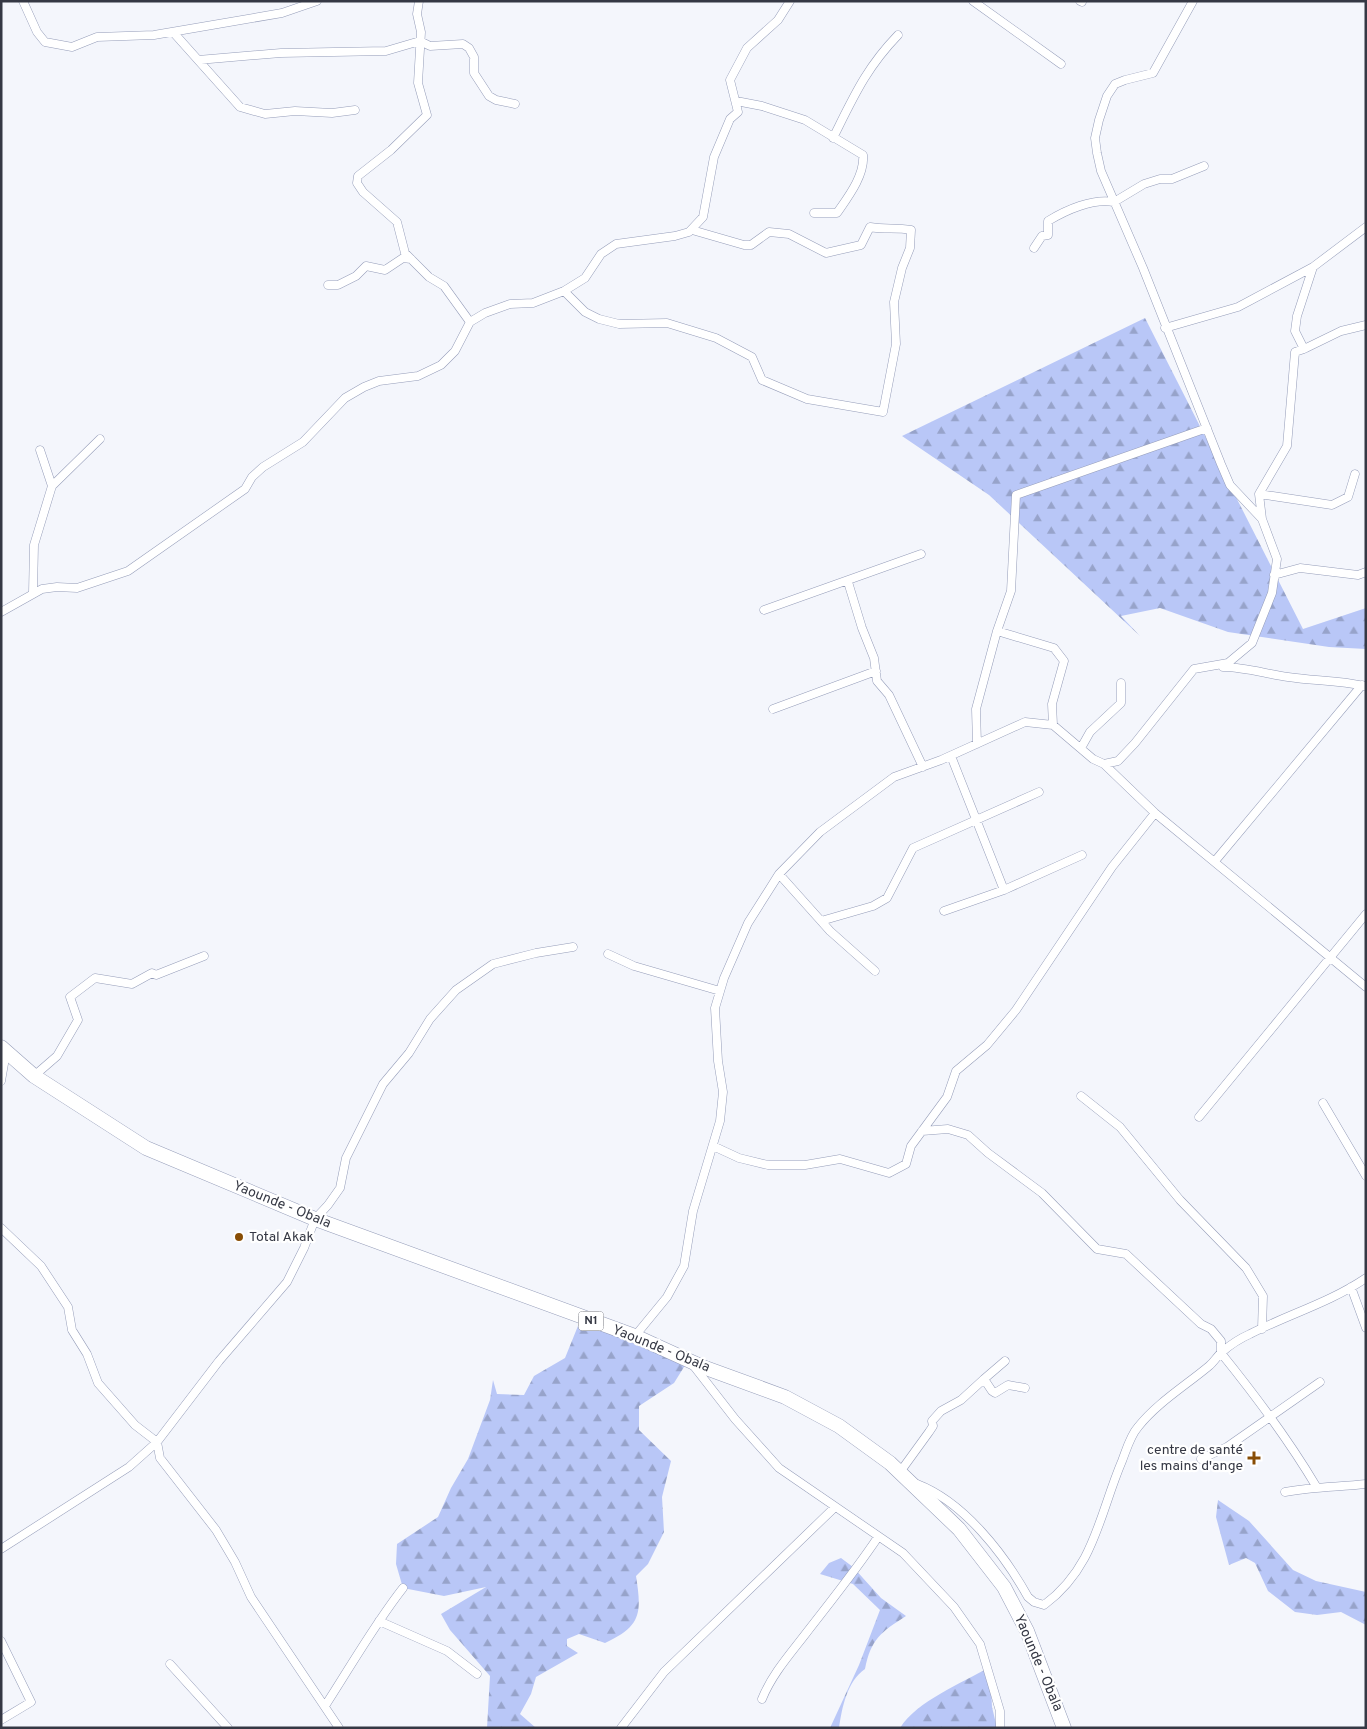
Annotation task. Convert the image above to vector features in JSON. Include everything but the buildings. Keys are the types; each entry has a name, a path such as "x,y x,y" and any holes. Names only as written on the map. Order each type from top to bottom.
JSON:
{"highway":[{"name":"Yaounde - Obala","path":"4,1049 34,1076 146,1148 315,1219 635,1336 691,1361 785,1397 839,1426 905,1477 959,1529 1004,1588 1027,1631 1064,1728"}],"street":[{"path":"23,1 37,32 44,42 72,47 97,37 154,36 282,13 317,1"},
{"path":"419,1 417,14 420,41 418,82 427,116 391,150 358,176 357,183 372,202 397,222 405,253 410,260 429,277 444,286 470,322"},
{"path":"1,612 42,589 57,587 77,588 128,571 245,489 252,477 263,467 303,442 345,398 379,381 418,376 441,365 455,351 470,322 485,313 510,304 533,303 564,291 586,278 601,254 616,244 675,236 692,230 702,217 714,157 730,119 738,112 730,80 734,70 747,48 778,20 790,1"},
{"path":"973,1 1061,64"},
{"path":"1193,1 1153,73 1120,81 1107,96 1095,138 1101,171 1143,268 1165,328 1230,485 1262,519"},
{"path":"173,32 240,107 265,114 295,111 332,113 355,110"},
{"path":"833,138 861,81 879,55 898,35"},
{"path":"198,60 281,53 386,51 420,41 430,46 463,44 469,48 474,57 474,73 489,96 496,100 515,104"},
{"path":"736,101 762,106 805,120 864,155 864,164 849,196 837,213 814,213"},
{"path":"1034,248 1042,236 1048,235 1048,221 1058,215 1103,200 1114,202 1144,184 1160,179 1172,179 1204,166"},
{"path":"564,291 585,312 599,320 619,324 667,323 716,338 752,357 762,380 807,399 883,412 896,344 894,302 902,268 910,248 911,230 898,227 887,230 870,227 861,245 826,253 789,234 769,232 751,245 744,246 692,230"},
{"path":"1165,328 1238,307 1314,267 1366,227"},
{"path":"328,286 338,285 356,276 366,266 385,270 403,258 410,260"},
{"path":"1304,349 1295,331 1297,316 1314,267"},
{"path":"1213,668 1228,664 1252,643 1272,593 1277,559 1262,519 1259,494 1287,446 1295,352 1341,331 1366,325"},
{"path":"977,744 976,709 997,631 1011,591 1016,495 1207,428"},
{"path":"33,593 34,545 52,486 100,439"},
{"path":"40,450 52,486"},
{"path":"1259,494 1332,504 1348,497 1355,474"},
{"path":"764,610 848,582 921,554"},
{"path":"1274,575 1300,568 1358,575 1366,572"},
{"path":"848,582 874,658 877,681 890,695 923,767"},
{"path":"997,631 1054,648 1064,661 1052,704 1052,725"},
{"path":"1104,764 1118,761 1135,743 1194,669 1204,666 1213,668 1234,667 1285,677 1340,680 1364,686 1215,861"},
{"path":"773,709 876,671"},
{"path":"1081,748 1090,732 1121,703 1122,684"},
{"path":"635,1336 667,1297 684,1266 693,1211 720,1121 723,1092 718,1061 715,1008 748,923 779,874 820,832 894,777 951,756 1025,722 1052,725 1093,759 1104,764 1155,813 1366,986"},
{"path":"951,756 978,820 1004,890"},
{"path":"821,921 873,906 887,898 913,848 1039,792"},
{"path":"713,1146 739,1158 768,1165 806,1165 840,1160 889,1173 906,1164 912,1146 947,1097 956,1071 987,1045 1016,1010 1112,867 1155,813"},
{"path":"944,911 1004,890 1082,855"},
{"path":"779,874 821,921 875,971"},
{"path":"1199,1117 1366,914"},
{"path":"1,1549 129,1467 157,1442 219,1361 287,1282 304,1248 315,1219 340,1188 346,1158 383,1084 409,1053 430,1019 456,990 493,964 536,953 573,947"},
{"path":"608,954 634,966 720,991"},
{"path":"34,1076 57,1056 78,1020 70,997 95,978 132,984 152,973 156,975 204,956"},
{"path":"1,1081 4,1049"},
{"path":"1081,1096 1120,1127 1180,1200 1246,1268 1263,1296 1262,1329"},
{"path":"1323,1103 1366,1176"},
{"path":"922,1131 948,1128 968,1135 988,1153 1042,1193 1097,1249 1126,1254 1201,1324 1211,1329 1222,1341 1221,1353 1242,1377 1299,1457 1316,1486"},
{"path":"1,1228 41,1266 68,1307 72,1330 90,1360 98,1383 135,1425 157,1442 160,1458 216,1530 235,1562 251,1597 339,1728"},
{"path":"1005,1361 961,1400 941,1412 932,1421 933,1426 905,1477 935,1491 985,1534 998,1549 1028,1597 1034,1602 1044,1604 1058,1595 1086,1559 1101,1525 1112,1484 1138,1427 1166,1399 1213,1363 1221,1353 1250,1334 1301,1313 1366,1278"},
{"path":"1352,1287 1366,1328"},
{"path":"691,1361 735,1419 779,1468 834,1508 903,1553 954,1607 980,1644 1000,1711 1000,1728"},
{"path":"984,1379 995,1393 1008,1385 1025,1388"},
{"path":"1201,1459 1227,1447 1320,1382"},
{"path":"1285,1492 1316,1486 1327,1489 1366,1484"},
{"path":"621,1728 664,1672 834,1508"},
{"path":"762,1699 785,1661 852,1575 878,1537"},
{"path":"325,1706 379,1621 403,1588"},
{"path":"379,1621 447,1652 477,1674"},
{"path":"1,1641 30,1702 1,1720"},
{"path":"170,1664 228,1728"}],"green space":[{"path":"1145,318 1303,629 1366,608 1366,649 1329,647 1228,632 1160,608 1121,616 1140,636 989,495 902,436"},
{"path":"582,1316 689,1359 674,1383 639,1406 639,1430 671,1461 662,1497 664,1532 648,1564 636,1576 639,1600 638,1609 636,1617 626,1631 605,1643 579,1634 567,1639 567,1646 578,1653 536,1677 531,1694 520,1714 536,1728 487,1728 490,1676 450,1630 441,1614 486,1587 444,1596 403,1588 396,1564 397,1544 438,1517 451,1488 468,1459 490,1400 493,1380 497,1394 524,1395 534,1376 565,1358"},
{"path":"1218,1500 1249,1521 1293,1570 1316,1581 1366,1592 1366,1625 1341,1612 1317,1615 1295,1612 1268,1591 1255,1563 1246,1558 1229,1565 1216,1517"},
{"path":"841,1558 853,1567 881,1598 906,1616 878,1637 870,1650 865,1669 854,1680 846,1695 839,1728 830,1728 859,1665 880,1610 853,1584 820,1574 829,1563"},
{"path":"990,1667 992,1707 997,1728 900,1728 917,1709"}],"place":[{"name":"Total Akak","path":"239,1237"},
{"name":"centre de santé les mains d'ange","path":"1254,1458"}]}
